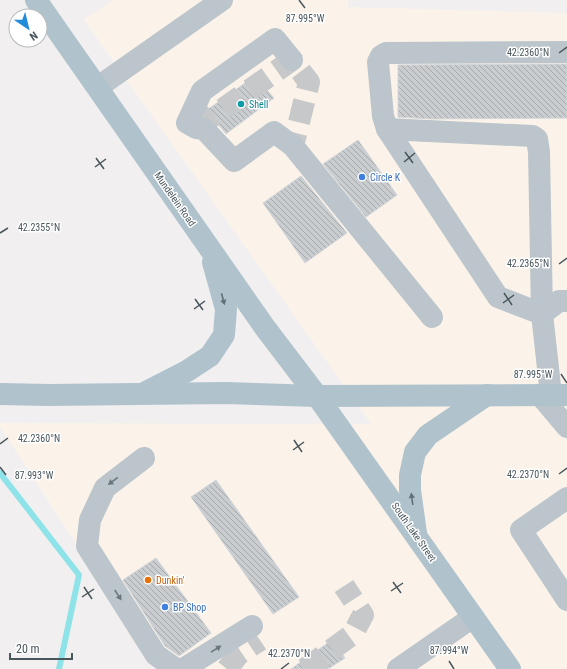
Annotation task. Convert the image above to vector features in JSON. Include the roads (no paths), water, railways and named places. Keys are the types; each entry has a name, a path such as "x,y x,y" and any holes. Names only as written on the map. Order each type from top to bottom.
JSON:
{"main road":[{"name":"Mundelein Road","path":"36,0 266,329 317,396"},
{"path":"141,395 187,371 210,356 224,335 226,309 210,248"},
{"path":"0,394 49,396 226,394 317,396 553,395"},
{"name":"South Lake Street","path":"317,396 510,669"},
{"path":"417,537 410,490 410,475 416,452 428,435 487,396"}],"lane":[{"path":"98,87 222,0"},
{"path":"292,60 275,39 202,91 187,123 196,128 204,129 234,161 274,132 293,146 432,317"},
{"path":"542,314 498,297 388,129 383,116 378,62 381,56 386,53 567,52"},
{"path":"388,129 533,136 537,139 539,152 542,314 553,395 567,426"},
{"path":"542,314 559,301 567,301"},
{"path":"144,458 105,488 90,520 87,546 156,655 176,669"},
{"path":"567,498 521,530 567,600"},
{"path":"398,669 473,617"},
{"path":"183,669 252,626"}],"waterway":[{"path":"0,473 79,575 59,669"}],"tunnel":[{"path":"196,128 292,60 309,82 293,146"},
{"path":"305,669 353,634 363,615 344,586"},
{"path":"227,669 239,654 260,640"}],"place":[{"name":"Shell","path":"241,104"},
{"name":"Circle K","path":"362,177"},
{"name":"Dunkin'","path":"148,580"},
{"name":"BP Shop","path":"165,607"}]}
